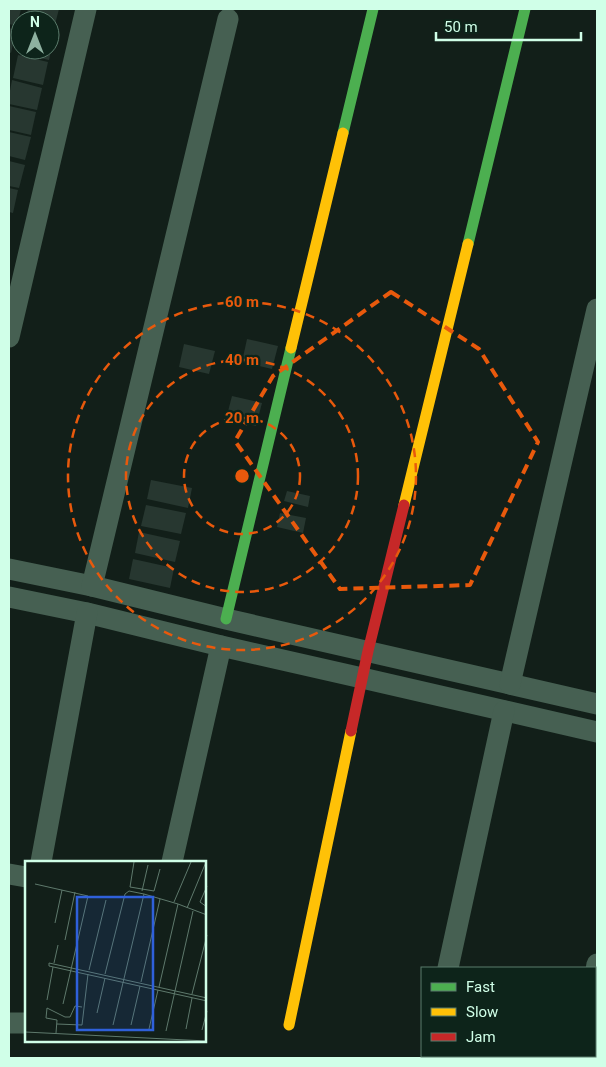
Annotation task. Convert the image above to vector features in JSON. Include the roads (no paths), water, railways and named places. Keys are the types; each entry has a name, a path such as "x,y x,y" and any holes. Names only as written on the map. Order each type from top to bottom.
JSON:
{"street":[{"path":"9,337 86,9"},
{"path":"226,619 373,9"},
{"path":"289,1025 368,651 525,9"},
{"path":"92,586 228,19"},
{"path":"510,684 597,309"},
{"path":"9,569 92,586 226,619 597,704"},
{"path":"9,597 87,613 220,646 597,732"},
{"path":"41,861 87,613"},
{"path":"172,861 220,646"},
{"path":"448,967 504,711"},
{"path":"9,874 25,878"},
{"path":"9,1023 25,1023"}]}
